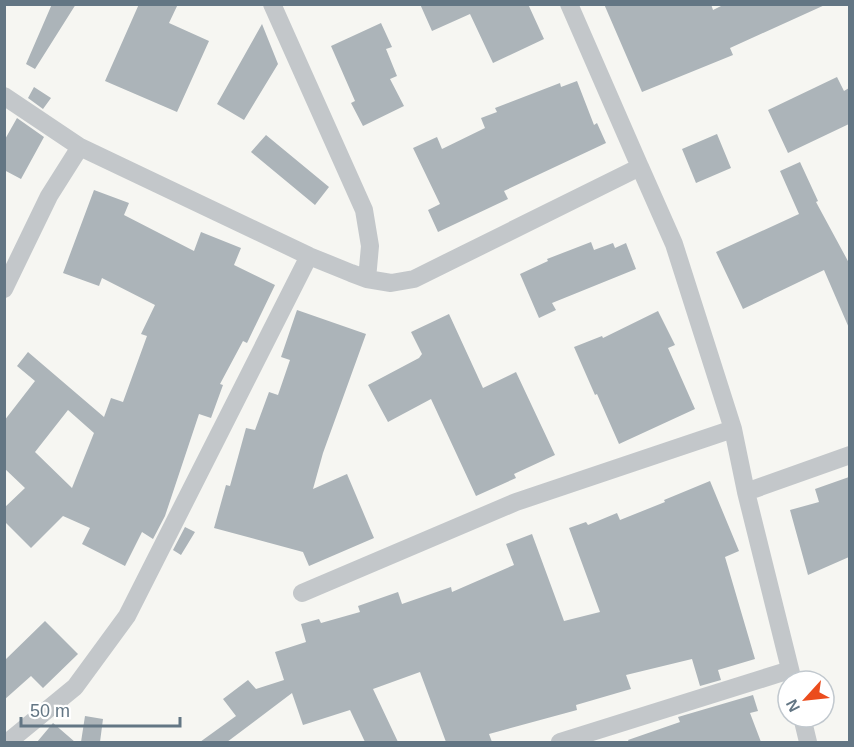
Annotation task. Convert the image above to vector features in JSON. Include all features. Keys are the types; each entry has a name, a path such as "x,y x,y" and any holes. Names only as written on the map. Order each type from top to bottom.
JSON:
{"street":[{"path":"272,4 364,210 369,229 370,246 367,279"},
{"path":"569,4 674,244 733,429 789,669"},
{"path":"4,96 80,147 309,256 367,279 391,283 414,279 640,167"},
{"path":"4,289 49,196 80,147"},
{"path":"8,742 75,687 127,616 309,256"},
{"path":"302,593 516,502 733,429"},
{"path":"746,492 849,454"},
{"path":"560,742 776,680"}],"building":[{"path":"52,4 76,4 35,69 26,64"},
{"path":"139,4 178,4 169,23 209,41 177,112 105,81"},
{"path":"420,4 528,4 544,39 493,63 470,14 432,31"},
{"path":"604,4 711,4 713,10 725,4 827,4 730,48 733,55 642,92"},
{"path":"381,23 392,47 386,49 397,76 390,79 404,106 363,126 351,103 355,101 331,46"},
{"path":"262,24 278,64 244,120 217,104"},
{"path":"837,77 844,91 849,88 849,124 788,153 768,110"},
{"path":"577,81 594,125 597,123 606,143 504,191 508,199 438,232 428,210 440,204 413,148 437,137 442,149 485,128 481,118 497,112 495,108 560,83 561,87"},
{"path":"34,87 51,98 43,109 28,98"},
{"path":"17,118 44,137 21,179 4,170 4,141"},
{"path":"717,134 731,168 696,183 682,149"},
{"path":"266,135 329,187 315,205 251,152"},
{"path":"800,162 818,201 816,202 849,263 849,328 824,270 743,309 716,252 799,214 780,171"},
{"path":"94,190 129,203 124,215 194,251 201,232 241,248 234,265 275,285 247,343 243,341 220,384 223,385 211,418 199,414 165,516 153,539 142,532 125,566 82,544 90,528 63,516 31,548 4,521 4,508 25,488 4,468 4,421 35,381 17,366 28,352 104,417 111,398 123,402 147,336 141,334 155,305 102,278 99,286 63,273","holes":["68,410 94,433 72,488 35,452"]},
{"path":"591,242 594,250 613,243 615,248 626,243 636,269 552,303 556,310 539,318 520,274 548,261 547,259"},
{"path":"297,310 366,334 323,453 313,489 347,474 374,538 309,566 303,552 214,528 226,485 230,486 246,428 255,430 269,392 278,395 290,360 281,357"},
{"path":"658,311 675,345 668,348 695,409 619,444 574,347 602,336 603,338"},
{"path":"449,314 483,388 516,372 555,455 514,474 516,478 476,496 431,399 388,422 368,385 419,358 422,354 411,332"},
{"path":"849,477 849,557 808,575 790,510 819,502 815,489"},
{"path":"710,481 739,551 725,557 755,659 718,670 721,680 700,686 692,659 626,675 631,689 576,705 577,710 489,734 492,742 446,742 420,672 373,689 398,742 365,742 350,710 303,725 292,693 227,742 200,742 236,716 223,699 248,680 256,689 284,680 275,652 306,642 301,624 319,619 321,623 360,612 358,606 398,592 402,604 451,587 452,592 514,565 506,544 532,534 564,621 600,612 569,528 586,522 588,525 617,513 620,520"},
{"path":"185,527 195,532 181,555 173,550"},
{"path":"45,621 78,654 43,688 31,676 4,700 4,661"},
{"path":"753,695 758,711 750,713 761,742 629,742 628,740 680,722 678,717"},
{"path":"85,716 103,719 100,742 81,742"},
{"path":"53,723 75,742 37,742"}]}
